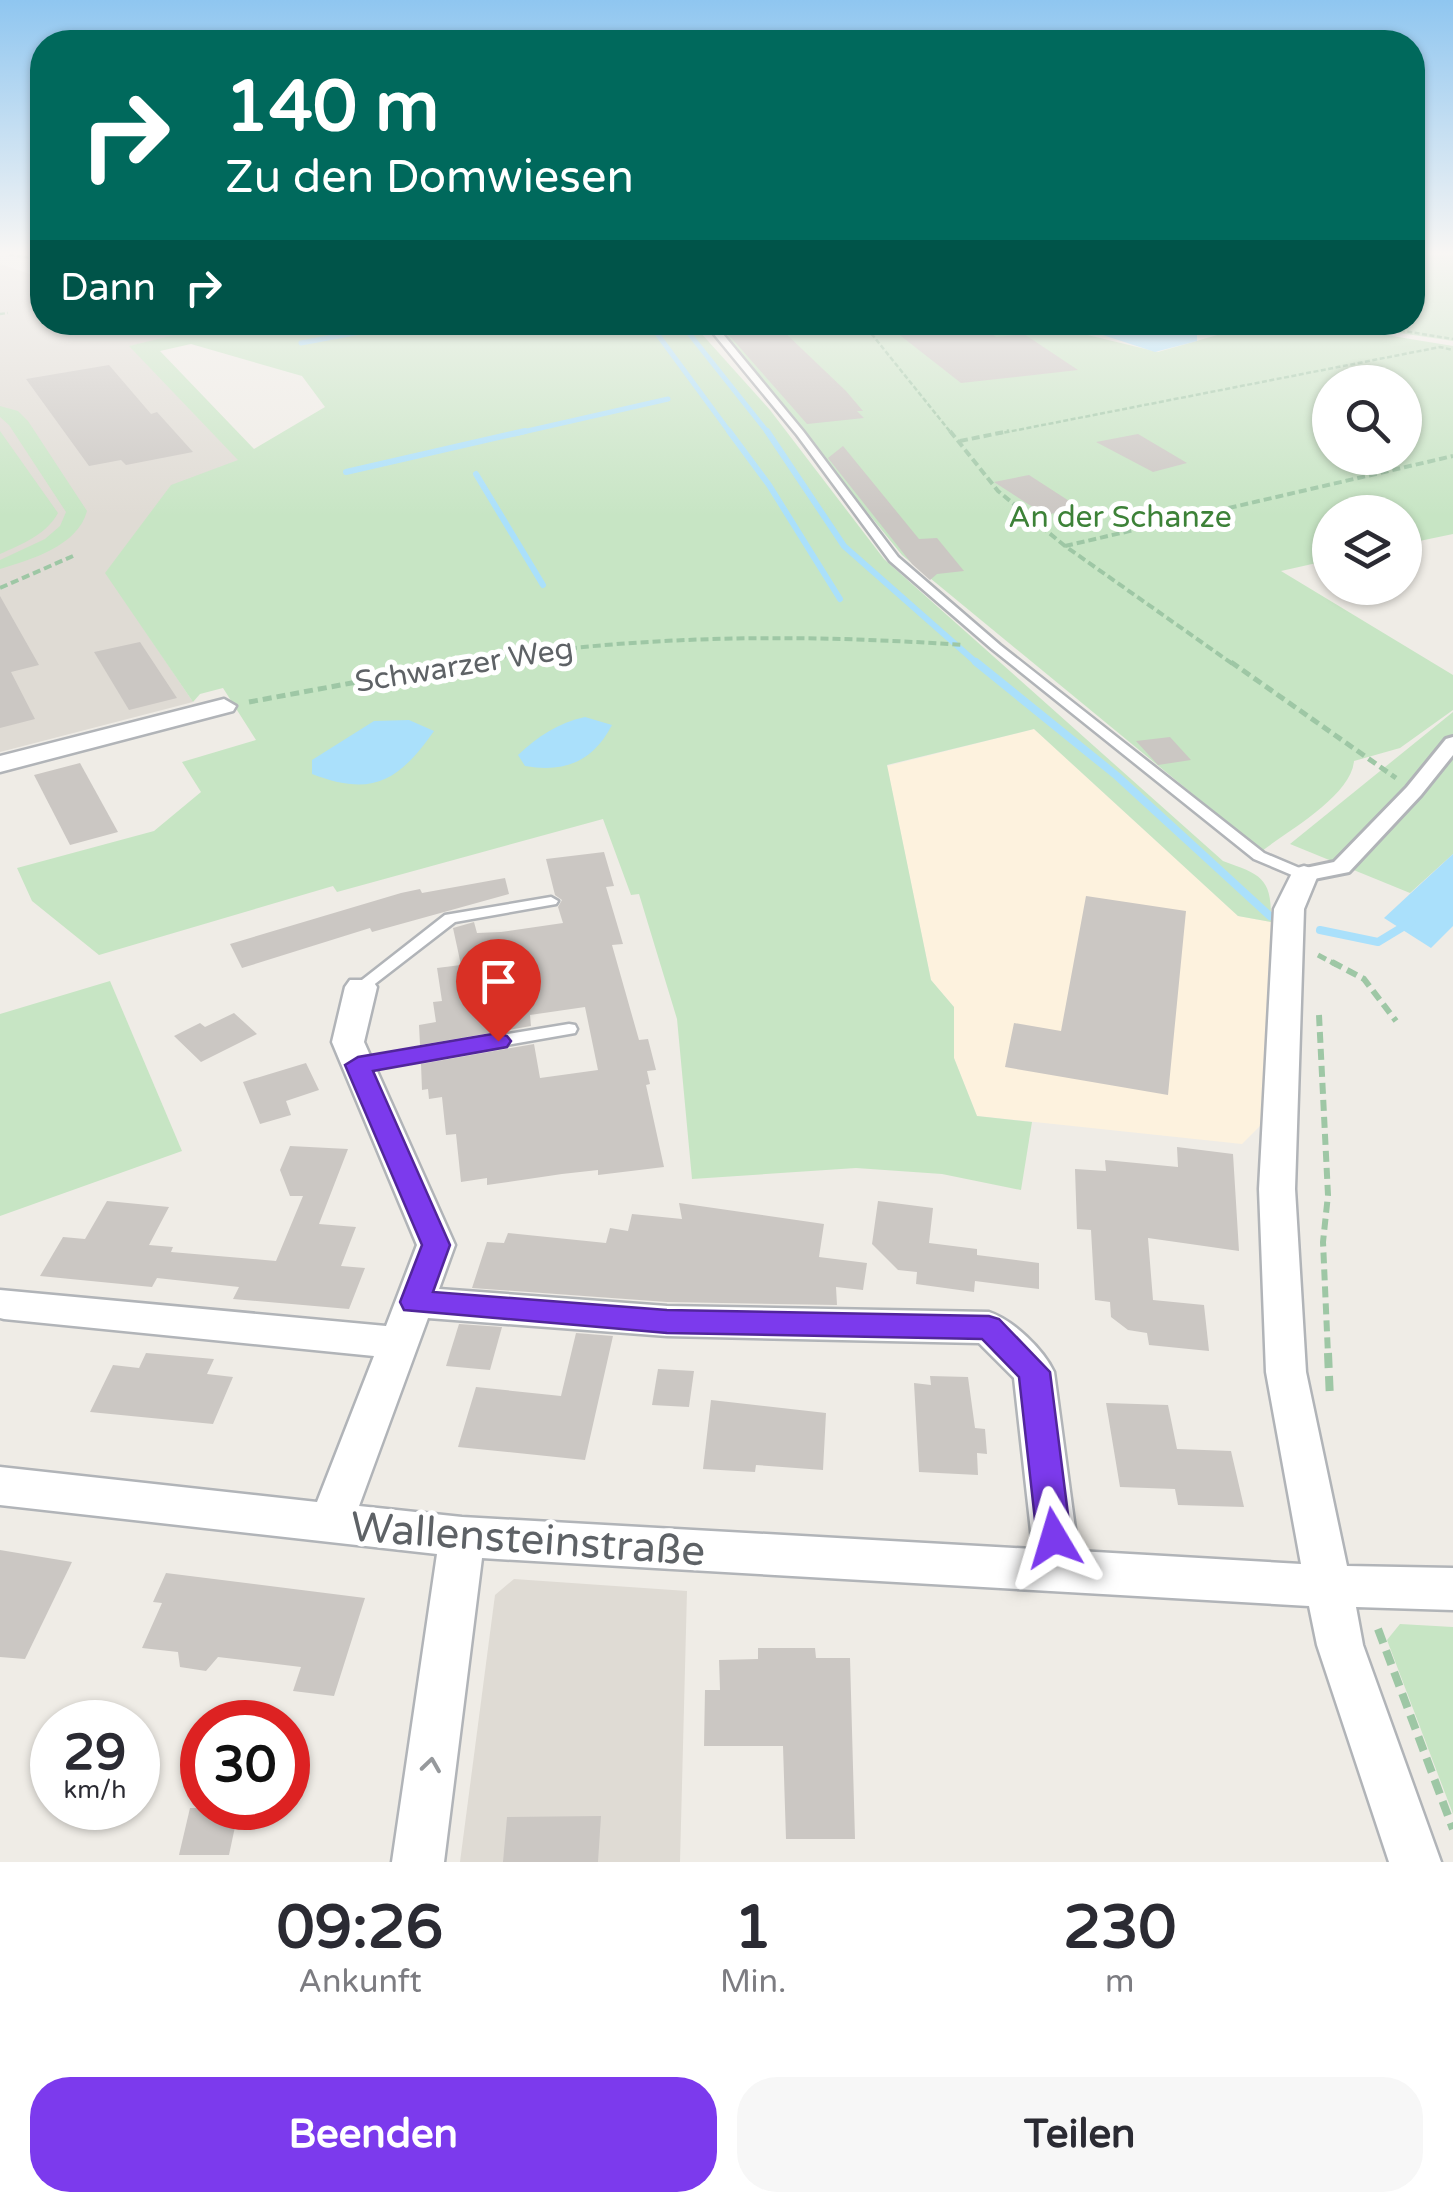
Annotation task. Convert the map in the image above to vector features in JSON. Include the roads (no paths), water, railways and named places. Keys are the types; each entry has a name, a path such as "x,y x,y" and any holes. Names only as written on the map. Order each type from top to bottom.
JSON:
{"street":[{"path":"0,764 224,706"},
{"path":"1415,1862 1340,1646 1345,1587 1286,1372 1279,1266 1278,1146 1289,909 1304,875 1341,867 1414,792 1453,743"},
{"path":"331,1523 436,1245 348,1042 361,987"},
{"path":"414,1302 667,1322 989,1328 1034,1372 1058,1572"},
{"path":"4,1304 400,1343"},
{"name":"Wallensteinstraße","path":"0,1486 462,1538 1345,1587 1453,1589"},
{"path":"418,1862 462,1538"}],"lane":[{"path":"724,342 800,433 894,559 996,647 1259,856 1304,875"},
{"path":"361,987 450,918 551,901"},
{"path":"358,1065 569,1030"}],"water":[{"path":"1124,342 1194,342 1155,352"},
{"path":"585,717 612,725 587,756 566,766 525,766 518,755 533,742 557,727"},
{"path":"409,720 434,731 395,773 367,784 333,781 312,774 312,760 374,721"},
{"path":"1453,854 1453,926 1431,948 1384,918"}],"waterway":[{"path":"301,343 307,342"},
{"path":"663,342 731,434"},
{"path":"696,342 769,434"},
{"path":"514,434 668,399"},
{"path":"346,472 525,431"},
{"path":"729,431 769,485 840,599"},
{"path":"767,431 844,546 979,665"},
{"path":"476,474 543,585"},
{"path":"976,662 1117,776 1270,916"},
{"path":"1320,930 1378,942 1411,922"}],"park label":[{"name":"An der Schanze","path":"1120,517"}]}
